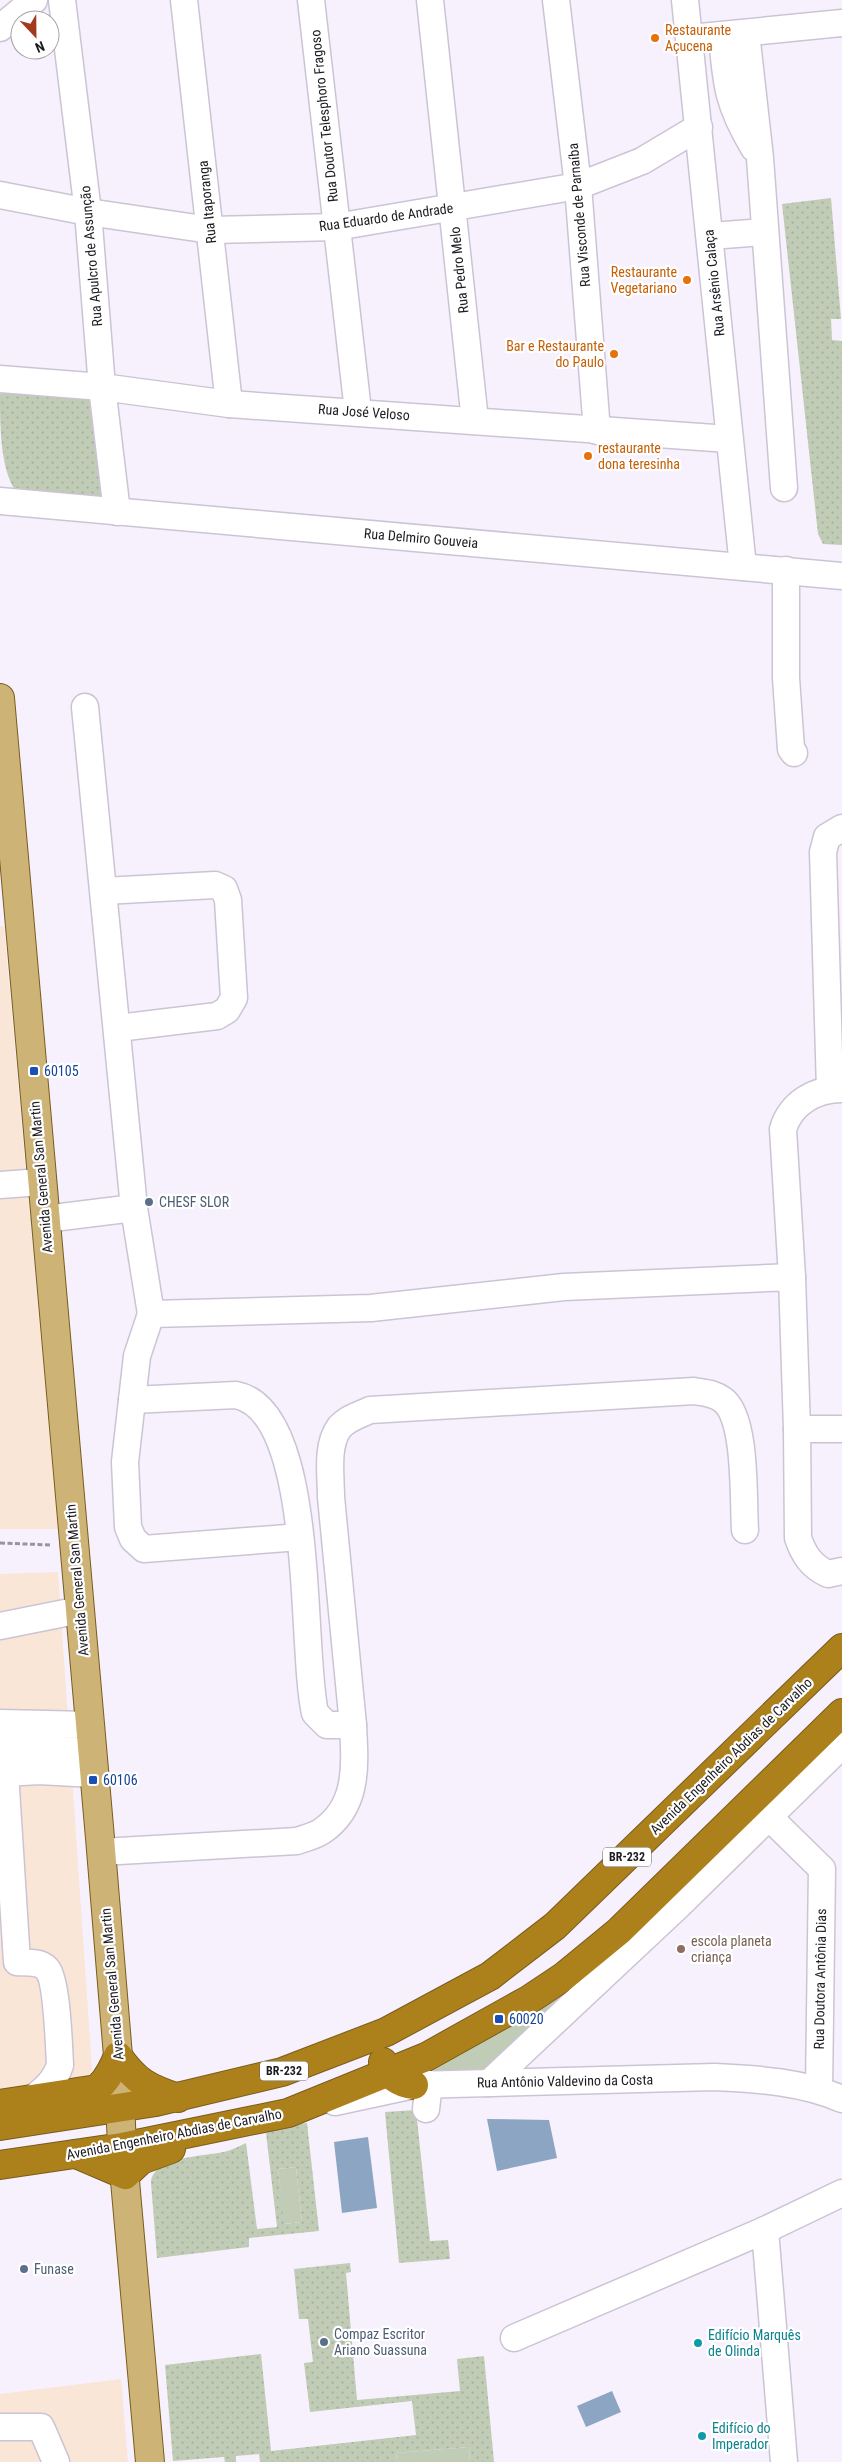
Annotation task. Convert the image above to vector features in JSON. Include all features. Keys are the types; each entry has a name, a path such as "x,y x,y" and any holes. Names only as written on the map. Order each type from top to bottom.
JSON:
{"highway":[{"name":"Avenida Engenheiro Abdias de Carvalho","path":"0,2126 178,2098 282,2072 386,2032 490,1976 555,1926 842,1648"},
{"name":"Avenida Engenheiro Abdias de Carvalho","path":"0,2165 122,2147 288,2113 426,2057 530,1999 563,1978 619,1931 842,1714"},
{"path":"386,2032 381,2047 381,2058 388,2072 402,2083 423,2092"},
{"path":"75,2154 125,2175 141,2160 260,2119 293,2105 332,2083 351,2068 386,2032"},
{"path":"58,2118 97,2089 109,2076 118,2056 138,2080 149,2088 178,2098"},
{"path":"0,2104 97,2089"},
{"path":"158,2153 181,2136"}],"main road":[{"name":"Avenida General San Martin","path":"0,698 44,1219 101,1852 118,2056 122,2147 150,2462"}],"street":[{"path":"0,28 34,0"},
{"name":"Rua Apulcro de Assunção","path":"62,0 88,212 102,388 117,512"},
{"name":"Rua Itaporanga","path":"184,0 229,404"},
{"name":"Rua Doutor Telesphoro Fragoso","path":"311,0 358,411"},
{"name":"Rua Pedro Melo","path":"430,0 475,421"},
{"name":"Rua Visconde de Parnaíba","path":"556,0 578,186 597,431"},
{"name":"Rua Arsênio Calaça","path":"685,0 743,567"},
{"path":"690,38 842,22"},
{"path":"734,34 726,86 740,124 760,158 784,488"},
{"name":"Rua Eduardo de Andrade","path":"0,195 88,212 210,230 336,227 578,186 642,161 699,127"},
{"path":"710,236 765,232"},
{"name":"Rua José Veloso","path":"0,378 102,388 229,404 358,411 597,431 730,439"},
{"name":"Rua Delmiro Gouveia","path":"0,501 842,576"},
{"path":"786,570 786,678 791,749 794,753"},
{"path":"86,707 134,1208 151,1314 137,1356 124,1462 128,1527 137,1545 144,1549 300,1538"},
{"path":"842,828 827,837 823,852 836,1089 808,1096 786,1117 783,1129 792,1278 797,1429 798,1538 804,1554 816,1569 828,1574 842,1571"},
{"path":"104,891 215,884 224,889 228,900 234,998 227,1010 217,1016 118,1028"},
{"path":"0,1185 41,1182"},
{"path":"44,1219 134,1208"},
{"path":"151,1314 371,1308 564,1288 792,1278"},
{"path":"101,1852 297,1841 321,1832 341,1812 352,1791 356,1769 331,1497 331,1451 339,1428 353,1417 370,1410 694,1391 713,1394 725,1401 737,1421 745,1530"},
{"path":"132,1400 236,1395 254,1401 283,1445 290,1469 300,1538 315,1713 327,1725 353,1725"},
{"path":"797,1429 842,1429"},
{"path":"0,1626 80,1610"},
{"path":"0,1724 92,1750"},
{"path":"489,2083 770,1818 842,1745"},
{"path":"31,2100 50,2084 57,2074 60,2065 55,2005 50,1974 46,1968 40,1964 17,1962 2,1764 39,1771 92,1750"},
{"name":"Rua Doutora Antônia Dias","path":"770,1818 832,1868 830,2094"},
{"path":"545,2032 540,2045 541,2060 552,2076 565,2082"},
{"name":"Rua Antônio Valdevino da Costa","path":"288,2113 489,2083 715,2077 745,2078 830,2094"},
{"path":"514,2338 765,2230 842,2193"},
{"path":"765,2230 784,2462"},
{"path":"0,2427 41,2428 56,2462"}],"path":[{"path":"0,1543 74,1546"}],"shaded area":[{"path":"0,926 4,926 58,1529 0,1529"},
{"path":"58,1572 92,2069 88,2077 0,2092 0,1574"},
{"path":"121,2379 128,2462 0,2462 0,2394"}],"green space":[{"path":"831,198 841,319 831,319 832,340 842,341 842,545 823,544 818,534 782,204"},
{"path":"9,391 95,397 103,499 15,490 6,470 1,432 0,394"},
{"path":"599,1955 490,2076 416,2077"},
{"path":"416,2110 430,2241 448,2240 450,2259 399,2263 385,2112"},
{"path":"307,2123 319,2231 249,2238 249,2247 157,2258 151,2183 154,2174 160,2168 180,2159 224,2152 246,2143 257,2229 277,2227 266,2133 281,2126","holes":["296,2167 302,2222 285,2224 278,2169"]},
{"path":"296,2167 302,2222 284,2224 278,2169"},
{"path":"350,2263 351,2272 346,2273 357,2400 460,2391 457,2359 484,2356 494,2462 470,2462 469,2447 396,2453 397,2462 260,2462 259,2454 236,2456 236,2462 225,2462 224,2457 173,2461 165,2365 261,2354 271,2451 416,2435 412,2401 310,2412 304,2363 313,2362 308,2319 299,2319 294,2269"},
{"path":"469,2447 470,2462 397,2462 396,2453"}],"water":[{"path":"487,2119 549,2120 557,2158 497,2171"},
{"path":"368,2137 377,2208 342,2213 334,2142"},
{"path":"612,2391 621,2412 586,2427 577,2406"}],"place":[{"name":"Restaurante Açucena","path":"655,38"},
{"name":"Restaurante Vegetariano","path":"687,280"},
{"name":"Bar e Restaurante do Paulo","path":"614,354"},
{"name":"restaurante dona teresinha","path":"588,456"},
{"name":"60105","path":"34,1071"},
{"name":"CHESF SLOR","path":"149,1202"},
{"name":"60106","path":"93,1780"},
{"name":"escola planeta criança","path":"681,1949"},
{"name":"60020","path":"499,2019"},
{"name":"Funase","path":"24,2269"},
{"name":"Compaz Escritor Ariano Suassuna","path":"324,2342"},
{"name":"Edifício Marquês de Olinda","path":"698,2343"},
{"name":"Edifício do Imperador","path":"702,2436"}]}
